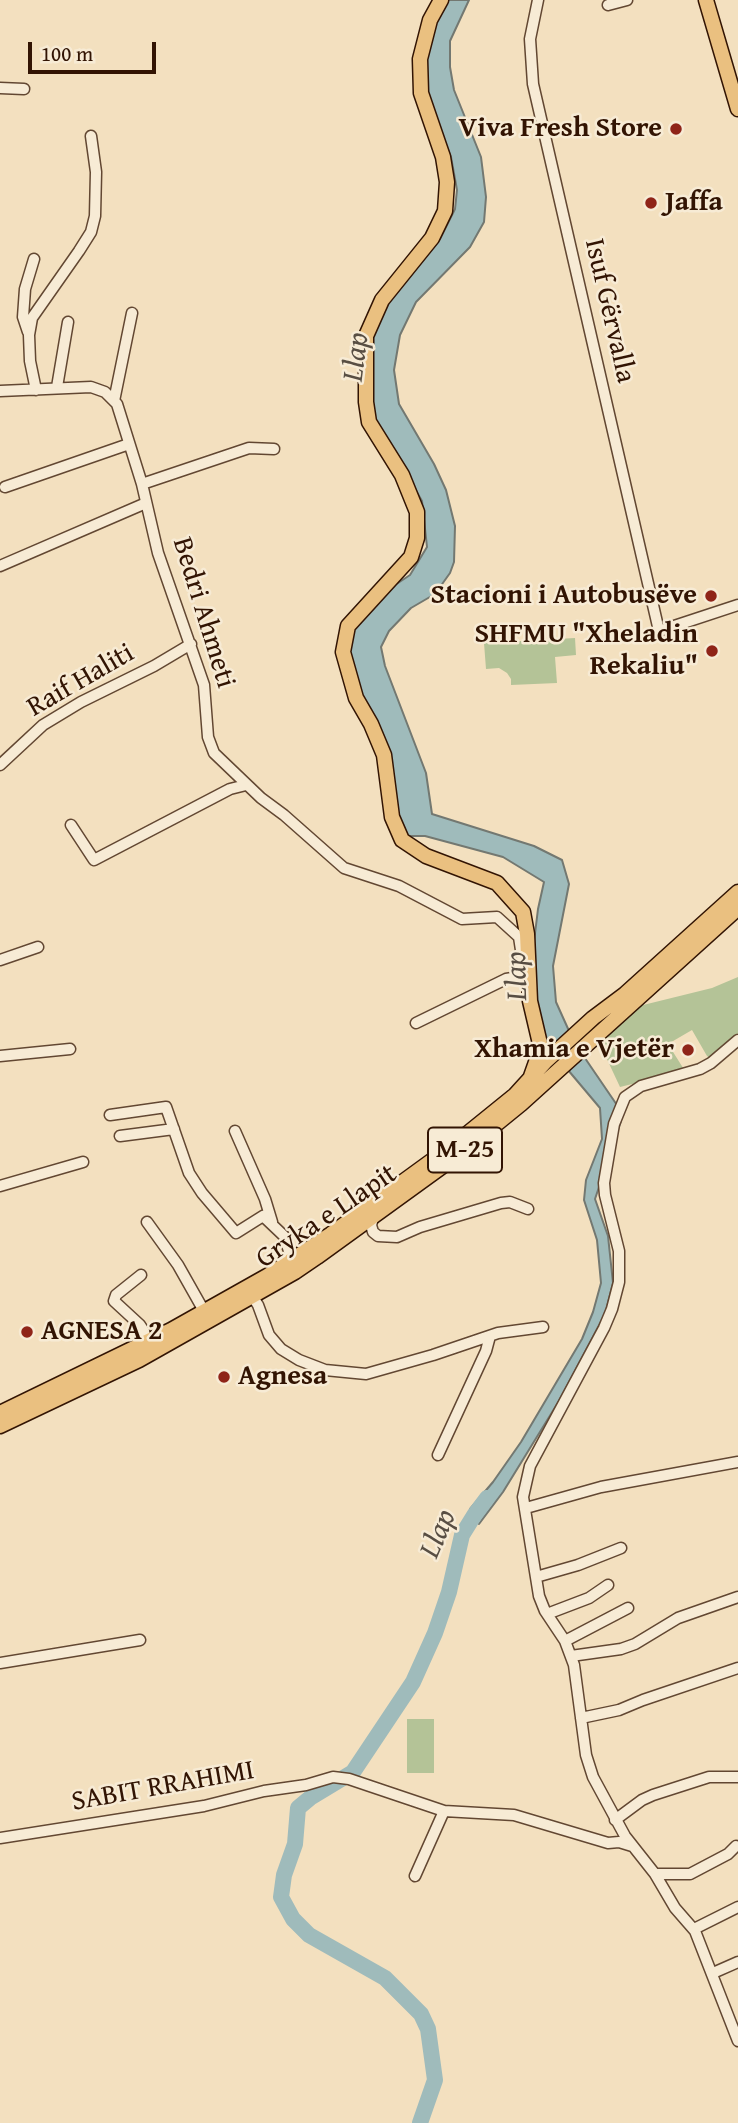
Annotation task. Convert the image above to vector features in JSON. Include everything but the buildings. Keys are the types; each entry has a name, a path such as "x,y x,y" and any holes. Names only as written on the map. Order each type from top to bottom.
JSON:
{"main road":[{"path":"441,0 430,20 420,59 421,93 445,169 445,211 432,238 382,300 366,336 366,402 369,422 402,475 417,512 417,538 411,557 348,626 343,652 356,698 384,755 392,817 402,840 426,856 497,883 523,912 527,934 530,1001 541,1048 540,1062"},
{"path":"710,1 734,79 738,109"},
{"name":"Gryka e Llapit","path":"371,1213 483,1121 530,1079 540,1062 625,994 738,892"},
{"name":"Gryka e Llapit","path":"0,1413 146,1343 204,1311 333,1238 462,1152 605,1030 738,908"},
{"name":"Gryka e Llapit","path":"0,1426 139,1360 295,1272 333,1238"}],"street":[{"name":"Isuf Gërvalla","path":"538,0 530,39 533,84 659,631 738,605"},
{"path":"608,5 627,0"},
{"path":"0,88 24,89"},
{"path":"37,390 30,361 29,335 32,318 91,232 97,200 91,135"},
{"path":"29,335 23,317 25,289 34,259"},
{"path":"114,401 132,313"},
{"path":"57,387 68,322"},
{"path":"0,390 91,387 105,392 114,401"},
{"name":"Bedri Ahmeti","path":"114,401 127,432 158,553 204,685 208,737 214,753 246,785 344,868 399,886 462,919 497,917 519,937 525,976 506,979 416,1023"},
{"path":"5,487 129,444"},
{"path":"142,484 249,448 274,449"},
{"path":"0,566 146,503"},
{"name":"Raif Haliti","path":"0,765 43,725 191,644"},
{"path":"71,825 94,860 230,789 246,785"},
{"path":"0,960 38,947"},
{"path":"738,1040 700,1069 641,1086 625,1097 614,1124 604,1183 619,1251 619,1282 604,1328 530,1465 524,1490 540,1596 571,1656 586,1755 593,1777 632,1846 655,1874 675,1908 694,1929 738,2041"},
{"path":"0,1056 70,1049"},
{"path":"110,1115 166,1107 189,1173 202,1193 236,1233 263,1216 284,1236 292,1260"},
{"path":"120,1136 174,1129"},
{"path":"235,1131 275,1227"},
{"path":"0,1186 83,1161"},
{"path":"371,1213 371,1225 378,1236 397,1237 420,1227 501,1203 510,1202 528,1209"},
{"path":"147,1222 178,1265 204,1311"},
{"path":"141,1275 116,1295 114,1301 140,1325 146,1343"},
{"path":"252,1296 269,1335 281,1349 299,1360 325,1370 366,1374 490,1336 543,1327"},
{"path":"438,1455 486,1352 490,1336"},
{"path":"526,1508 601,1487 738,1462"},
{"path":"536,1577 578,1565 621,1548"},
{"path":"547,1614 589,1598 608,1585"},
{"path":"571,1656 621,1650 678,1618 738,1597"},
{"path":"565,1641 628,1608"},
{"path":"0,1663 141,1640"},
{"path":"581,1718 619,1710 738,1668"},
{"name":"SABIT RRAHIMI","path":"0,1838 204,1805 333,1777 349,1779 444,1811 514,1815 608,1843 619,1842 632,1846"},
{"path":"615,1820 653,1795 709,1777 738,1777"},
{"path":"415,1876 444,1811"},
{"path":"655,1874 691,1874 728,1854 736,1846"},
{"path":"694,1929 738,1908"},
{"path":"713,1973 738,1962"}],"green space":[{"path":"575,638 576,655 555,657 557,683 511,685 507,673 499,668 486,669 484,643"},
{"path":"738,977 738,1033 725,1046 710,1058 692,1030 668,1044 685,1071 620,1087 598,1040 631,1008 712,988"},
{"path":"407,1719 434,1719 434,1773 407,1773"}],"water":[{"path":"439,0 469,0 450,41 450,67 454,90 481,157 486,197 484,222 470,247 416,302 400,335 394,370 399,404 446,490 455,526 454,562 450,573 435,594 411,608 389,631 381,647 385,666 426,773 432,814 534,846 562,860 569,884 553,966 556,1002 574,1042 619,1108 621,1121 595,1199 608,1236 613,1283 605,1314 559,1401 503,1492 479,1524 470,1509 521,1442 582,1339 593,1312 601,1283 597,1240 584,1200 586,1180 602,1139 600,1108 568,1070 548,1053 530,974 544,882 503,857 425,836 407,836 396,810 364,699 353,673 349,645 354,628 395,585 410,575 427,547 422,501 369,409 368,331 400,277 440,239 455,209 457,190 451,157 432,114 423,81 424,51"}],"waterway":[{"name":"Llap","path":"420,2123 435,2080 428,2029 421,2014 385,1978 309,1935 293,1919 281,1897 284,1875 295,1844 298,1808 353,1772 413,1682 435,1633 449,1592 462,1535 487,1498"}],"place":[{"name":"Viva Fresh Store","path":"676,129"},
{"name":"Jaffa","path":"651,203"},
{"name":"Stacioni i Autobusëve","path":"711,596"},
{"name":"SHFMU \"Xheladin Rekaliu\"","path":"712,651"},
{"name":"Xhamia e Vjetër","path":"688,1050"},
{"name":"AGNESA 2","path":"27,1332"},
{"name":"Agnesa","path":"224,1377"}]}
